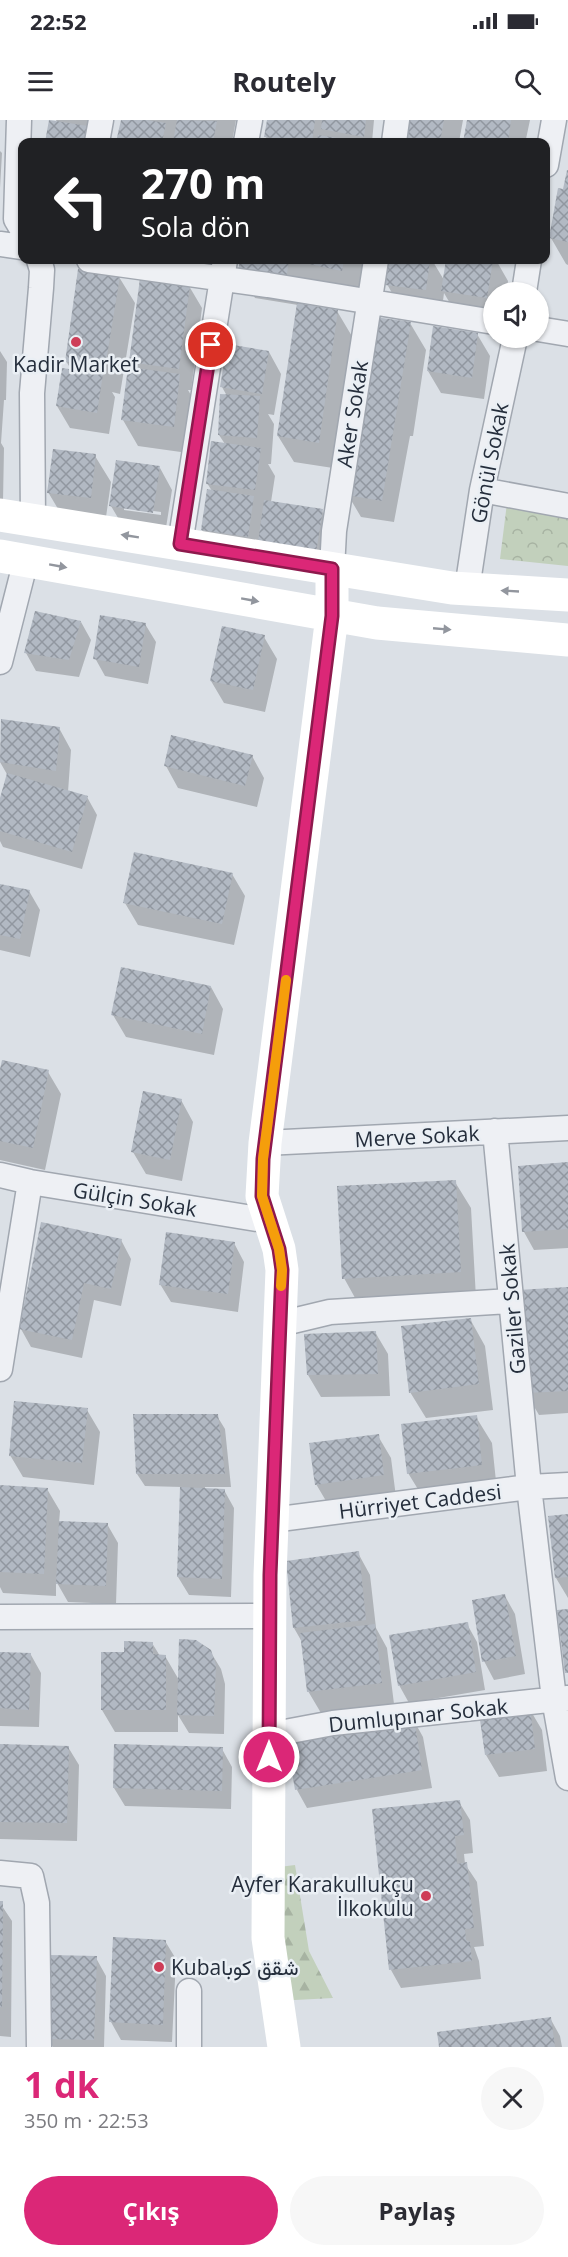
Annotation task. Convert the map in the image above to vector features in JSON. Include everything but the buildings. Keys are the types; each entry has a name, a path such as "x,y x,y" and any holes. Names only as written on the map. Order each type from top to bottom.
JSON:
{"street":[{"path":"18,138 19,120"},
{"path":"98,138 101,120"},
{"path":"247,138 250,120"},
{"path":"395,138 397,120"},
{"path":"550,142 554,120"},
{"path":"18,153 16,219 18,222"},
{"path":"0,244 18,246"},
{"path":"33,520 32,393 41,288 40,264"},
{"path":"149,264 223,269 369,302 483,320"},
{"name":"Aker Sokak","path":"332,569 334,531 375,264"},
{"path":"526,282 528,264"},
{"path":"180,544 223,269"},
{"path":"549,331 568,334"},
{"name":"Gönül Sokak","path":"467,589 482,490 513,348"},
{"path":"482,490 568,506"},
{"path":"0,515 467,589 568,595"},
{"path":"0,662 13,558 377,623 568,640"},
{"path":"284,2047 268,1938 272,1520 282,1270 279,1249 262,1196 265,1143 332,616 332,569"},
{"name":"Merve Sokak","path":"265,1143 568,1128"},
{"name":"Gaziler Sokak","path":"495,1131 529,1487 561,1699 568,1778"},
{"name":"Gülçin Sokak","path":"0,1175 30,1182 270,1221"},
{"path":"0,1369 30,1182"},
{"path":"280,1324 330,1312 511,1301"},
{"name":"Hürriyet Caddesi","path":"272,1520 529,1487 568,1485"},
{"path":"0,1617 270,1616"},
{"name":"Dumlupınar Sokak","path":"269,1735 333,1723 561,1699"},
{"path":"0,1873 31,1876 38,1903 39,2047"},
{"path":"189,1991 189,2047"}],"green space":[{"path":"508,495 568,506 568,566 500,559"},
{"path":"295,1865 309,1951 333,1998 276,2001 271,1868"}],"slow traffic":[{"path":"281,1286 282,1270 279,1249 262,1196 263,1159 286,980"}],"place":[{"name":"Kadir Market","path":"76,342"},
{"name":"Ayfer Karakullukçu İlkokulu","path":"426,1896"},
{"name":"Kubaشقق كوبا","path":"159,1967"}],"route":[{"path":"211,345 180,544 332,569 332,616 263,1159 262,1196 279,1249 282,1270 270,1575 269,1757"}]}
